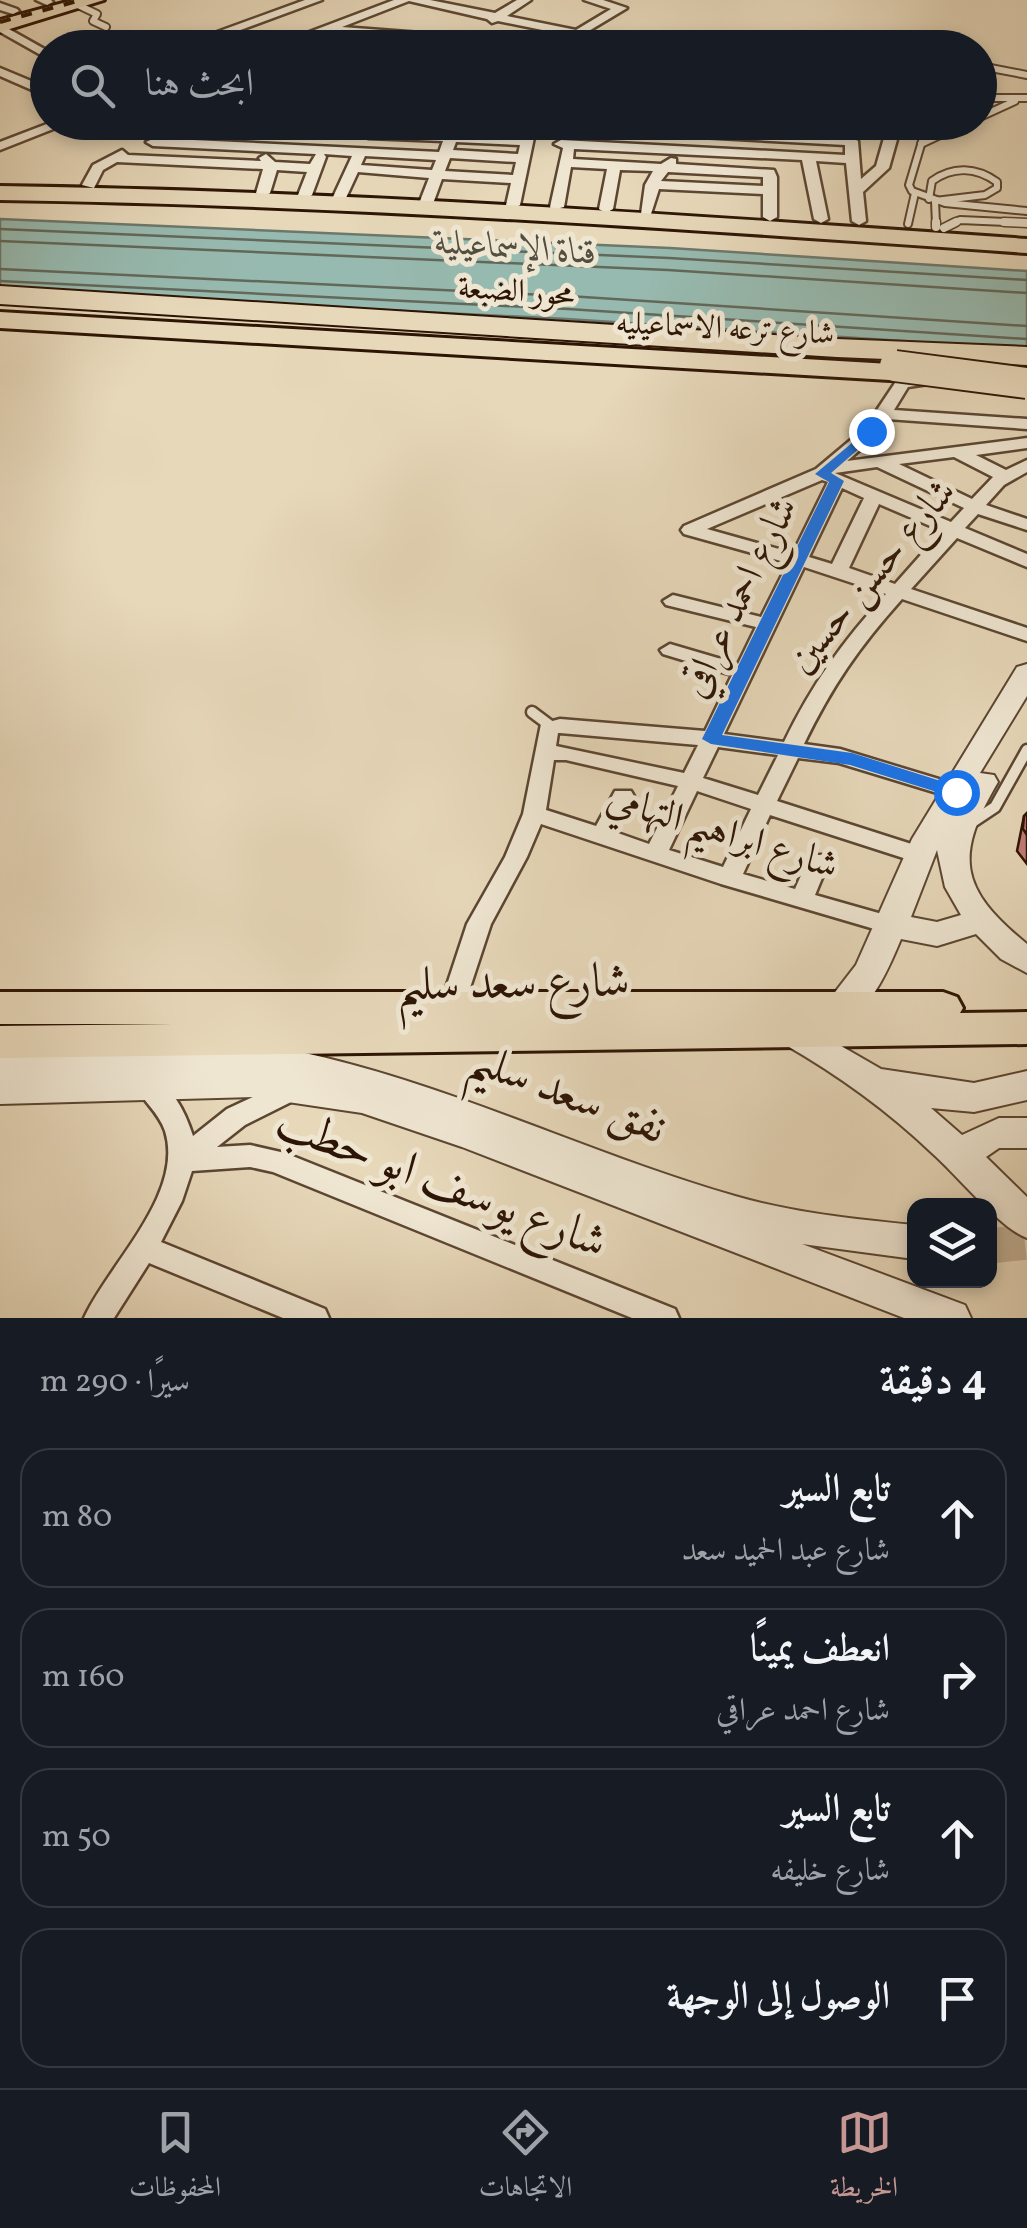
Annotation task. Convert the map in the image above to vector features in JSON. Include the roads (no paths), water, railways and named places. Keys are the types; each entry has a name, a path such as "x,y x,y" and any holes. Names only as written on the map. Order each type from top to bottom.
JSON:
{"highway":[{"name":"محور الضبعة","path":"0,298 1027,363"},
{"name":"محور الضبعة","path":"0,310 895,366 1027,363"},
{"path":"895,366 1027,383"}],"main road":[{"path":"3,17 47,1"},
{"path":"3,17 87,2"},
{"path":"0,181 859,221 1027,234"},
{"path":"0,194 122,195 602,217 1027,246"},
{"path":"0,298 56,312"},
{"path":"0,310 56,312"},
{"name":"شارع ترعه الاسماعيليه","path":"56,312 1027,363"},
{"name":"شارع ترعه الاسماعيليه","path":"0,320 1027,383"},
{"name":"شارع سعد سليم","path":"0,1008 1027,1007"},
{"name":"شارع سعد سليم","path":"0,1042 1027,1028"}],"street":[{"path":"230,30 316,0"},
{"path":"320,30 404,0"},
{"path":"414,0 558,30"},
{"path":"482,30 524,0"},
{"path":"590,0 612,4"},
{"path":"583,30 612,4"},
{"path":"3,17 30,40"},
{"path":"325,28 344,30"},
{"path":"0,72 30,85"},
{"path":"0,126 20,136"},
{"path":"0,146 30,133"},
{"path":"0,136 20,136"},
{"path":"88,185 98,168 112,158 157,140"},
{"path":"262,193 271,166 265,148 267,140"},
{"path":"304,195 326,140"},
{"path":"340,196 365,140"},
{"path":"427,201 450,140"},
{"path":"503,140 528,141 513,205"},
{"path":"561,144 562,140"},
{"path":"646,211 652,185 662,168 694,150 702,140"},
{"path":"842,140 851,141 859,221"},
{"path":"856,191 882,168 890,140"},
{"path":"152,142 524,158"},
{"path":"561,144 853,159"},
{"path":"557,207 569,152 561,144"},
{"path":"769,154 770,217"},
{"path":"808,157 820,219"},
{"path":"112,158 315,168"},
{"path":"566,163 770,173"},
{"path":"606,209 614,166"},
{"path":"353,168 519,180"},
{"path":"652,185 770,190"},
{"path":"829,474 908,380 1027,383"},
{"path":"883,414 1027,424"},
{"path":"1027,443 952,450 829,474 690,530 838,571 1027,634"},
{"path":"952,450 1005,476"},
{"path":"880,462 976,507 1027,525"},
{"name":"شارع حسن حسين","path":"728,878 819,691 860,634 1005,476 1027,465"},
{"path":"829,474 954,533 1027,561"},
{"name":"شارع احمد عراقي","path":"655,855 799,559 829,474"},
{"path":"838,571 874,496"},
{"path":"673,601 767,624"},
{"path":"670,650 744,672"},
{"path":"839,1010 870,974 919,856 1027,673"},
{"path":"1027,705 956,828 953,853 958,880 984,920 1027,962"},
{"path":"451,1009 479,924 516,857 534,814 546,731 552,727 711,739 852,759 956,792"},
{"path":"544,753 566,753 692,782 919,856"},
{"path":"601,838 623,796"},
{"name":"شارع ابراهيم التهامي","path":"534,814 728,878 888,924"},
{"path":"802,899 818,860"},
{"path":"888,924 937,934 984,920"},
{"path":"796,1034 902,1101 1027,1222"},
{"name":"نفق سعد سليم","path":"0,1067 281,1065 340,1073 430,1097 735,1212 825,1233 907,1241"},
{"path":"869,1077 936,1096 969,1099 990,1098 1027,1085"},
{"path":"0,1090 254,1084 362,1099 472,1136 938,1316"},
{"path":"98,1318 142,1247 181,1161 170,1112 148,1086"},
{"path":"181,1161 236,1117 298,1088"},
{"path":"964,1158 979,1140 990,1135 1027,1133"},
{"name":"شارع يوسف ابو حطب","path":"181,1161 250,1156 276,1161 665,1318"},
{"path":"142,1247 315,1318"}],"lane":[{"path":"87,2 97,14 92,20 106,26"},
{"path":"997,69 1027,75"},
{"path":"997,98 1024,98"},
{"path":"997,110 1024,98"},
{"path":"924,140 909,185 915,193 932,200 1027,211"},
{"path":"922,144 930,140"},
{"path":"932,200 985,194 997,188 997,182 978,172 949,171 932,181 932,200 940,227 960,220 1027,222"},
{"path":"908,224 915,193"},
{"path":"532,712 552,727"},
{"path":"956,828 978,820 995,806 1027,750"}],"water":[{"name":"قناة الإسماعيلية","path":"0,219 670,248 1027,271 1027,349 567,319 0,291"}],"tunnel":[{"path":"997,1245 1027,1242"}],"railway":[{"path":"0,22 81,0"}]}
